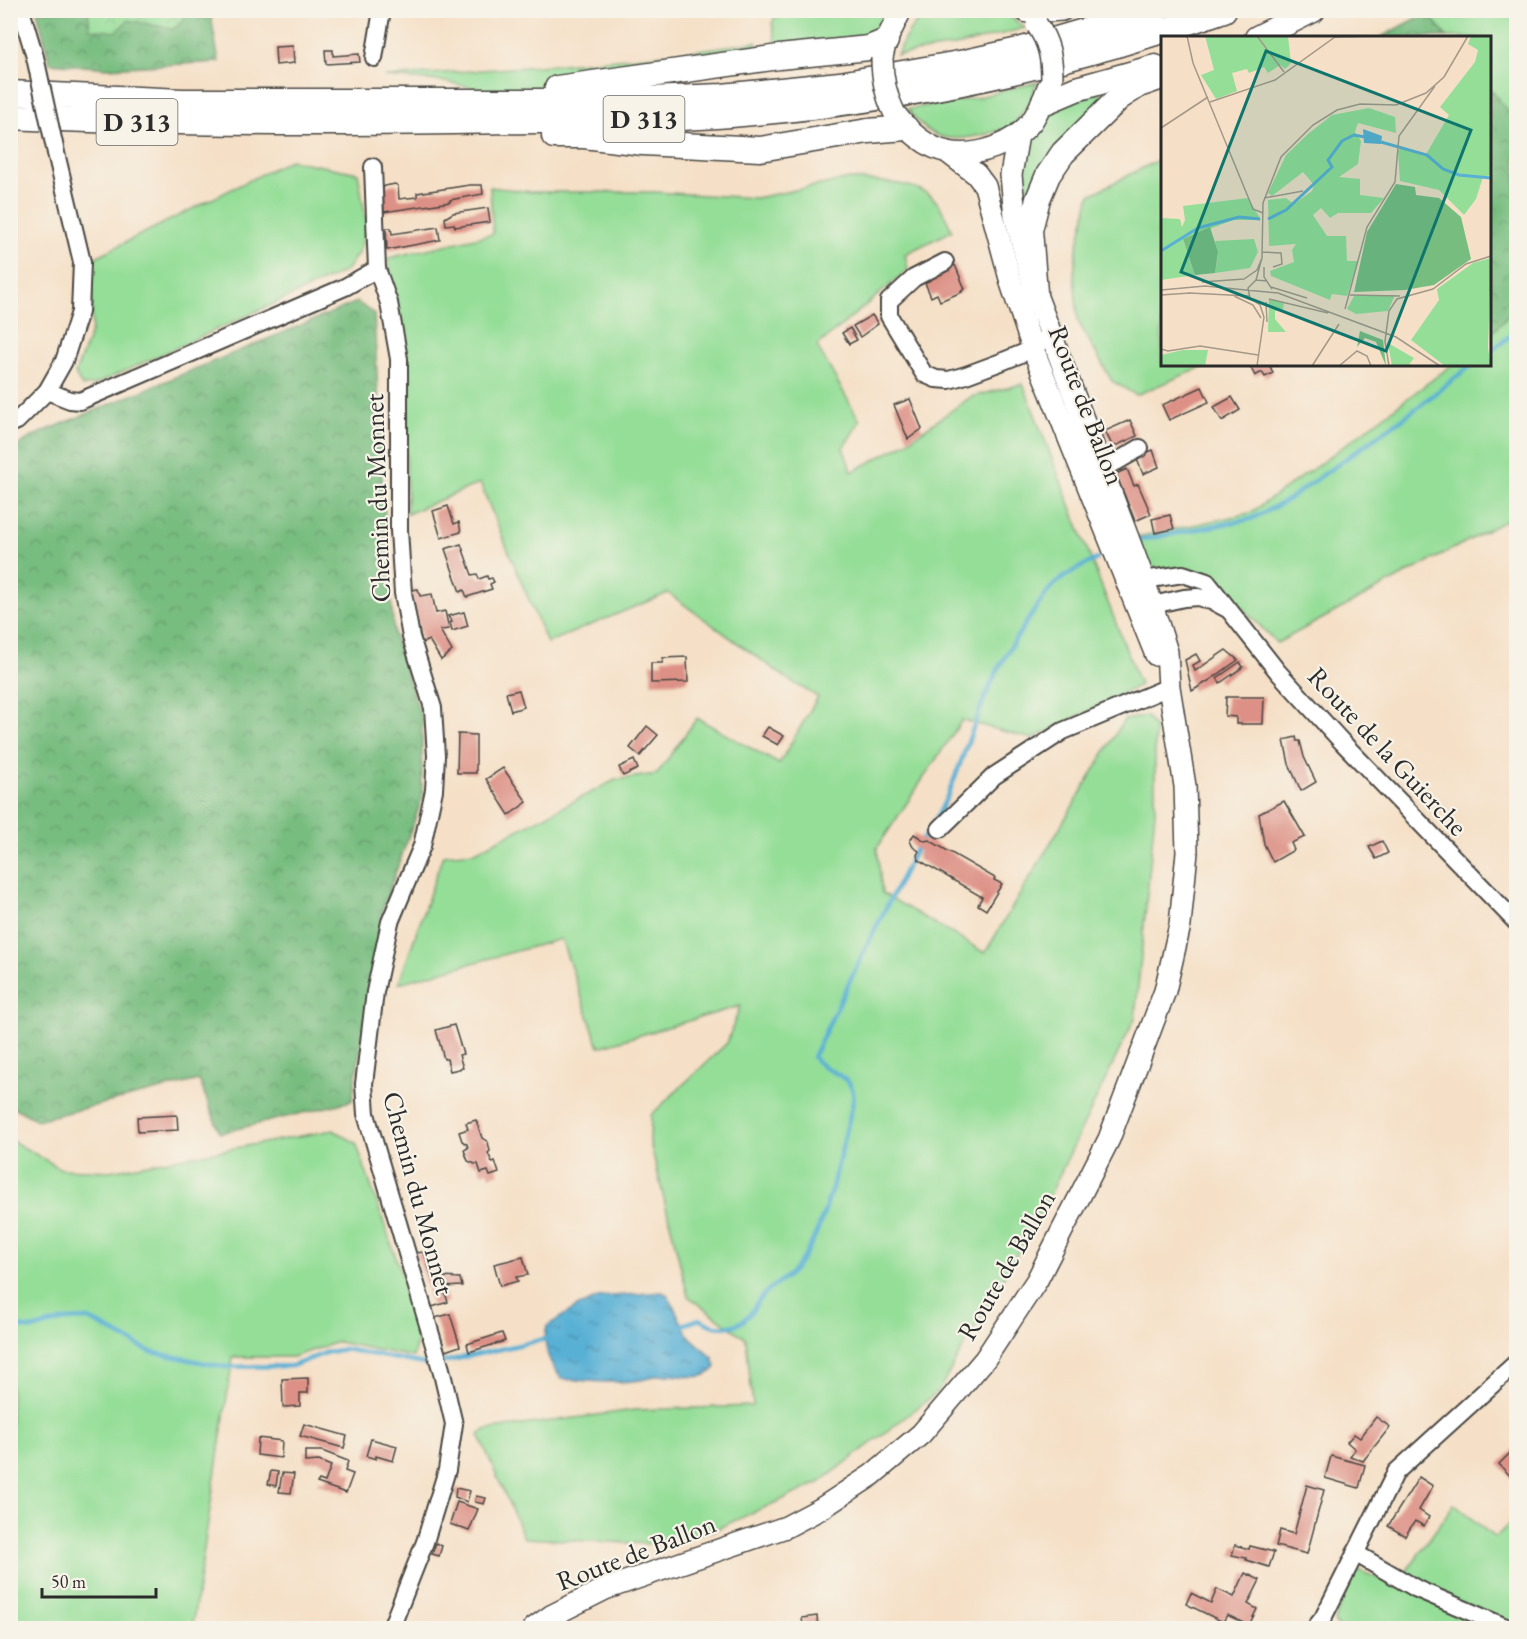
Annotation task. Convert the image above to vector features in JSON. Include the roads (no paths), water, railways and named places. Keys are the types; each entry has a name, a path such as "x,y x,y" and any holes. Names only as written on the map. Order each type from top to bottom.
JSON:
{"highway":[{"name":"D 313","path":"10,93 182,101 602,102 722,96 840,84 965,62 1019,50 1156,10"},
{"name":"D 313","path":"10,117 139,122 421,122 649,119 731,115 847,103 972,81 1089,52 1224,10"},
{"path":"1261,36 1313,10"},
{"path":"471,102 488,91 569,87 779,57 869,48 884,50"},
{"path":"1043,103 1076,89 1161,65"},
{"path":"1035,292 1030,230 1038,199 1048,175 1063,153 1119,98 1139,85 1161,77"},
{"path":"421,122 436,134 584,136 643,143 760,148 868,131 900,120"}],"main road":[{"path":"947,152 990,150 1018,135 1032,121 1043,103 1052,79 1052,62 1046,39 1030,16 1062,10"},
{"path":"900,120 886,96 882,75 884,50 902,13"},
{"name":"Route de Ballon","path":"900,120 926,142 947,152 976,174 985,186 1012,286 1033,349 1092,471"},
{"name":"Route de Ballon","path":"1018,135 1011,175 1015,216 1035,292 1092,471 1138,588 1169,687"},
{"name":"Route de Ballon","path":"534,1629 551,1617 605,1589 786,1527 822,1508 872,1474 921,1434 985,1359 1037,1280 1109,1139 1165,992 1180,925 1186,852 1185,786 1169,687 1167,652 1153,605 1138,588"}],"street":[{"path":"10,424 17,421 46,391 64,361 80,312 82,262 35,57 21,10"},
{"path":"374,58 382,10"},
{"name":"Chemin du Monnet","path":"373,167 377,269 389,303 399,359 399,530 403,593 411,637 433,708 436,756 434,790 422,846 390,922 375,992 364,1084 366,1114 439,1363 454,1424 447,1470 425,1542 391,1629"},
{"path":"945,262 914,278 889,301 889,316 924,374 936,379 949,380 966,375 1033,349 1049,334"},
{"path":"46,391 70,400 80,400 345,287 377,269"},
{"path":"1092,471 1140,448"},
{"name":"Route de la Guierche","path":"1138,588 1183,574 1207,582 1215,589 1278,672 1342,743 1516,922"},
{"name":"Route de la Guierche","path":"1153,605 1198,597 1229,610"},
{"path":"940,829 994,776 1063,731 1169,687"},
{"path":"1315,1629 1323,1618 1396,1472 1516,1363"},
{"path":"1355,1553 1417,1589 1508,1629"}],"water":[{"path":"662,1292 668,1295 688,1335 713,1358 716,1367 711,1372 690,1377 659,1375 621,1382 562,1379 553,1367 546,1348 547,1326 577,1307 601,1297"}],"waterway":[{"path":"1491,351 1516,331"},
{"path":"1140,540 1251,519 1286,501 1409,414 1470,366"},
{"path":"677,1327 700,1319 718,1327 738,1324 749,1315 762,1296 794,1270 805,1254 831,1193 853,1098 851,1086 847,1081 813,1057 916,849 946,799 986,694 1006,655 1051,587 1080,567 1097,559"},
{"path":"10,1326 32,1329 65,1320 89,1319 151,1352 225,1367 292,1366 325,1353 344,1349 430,1365 550,1338"}]}
